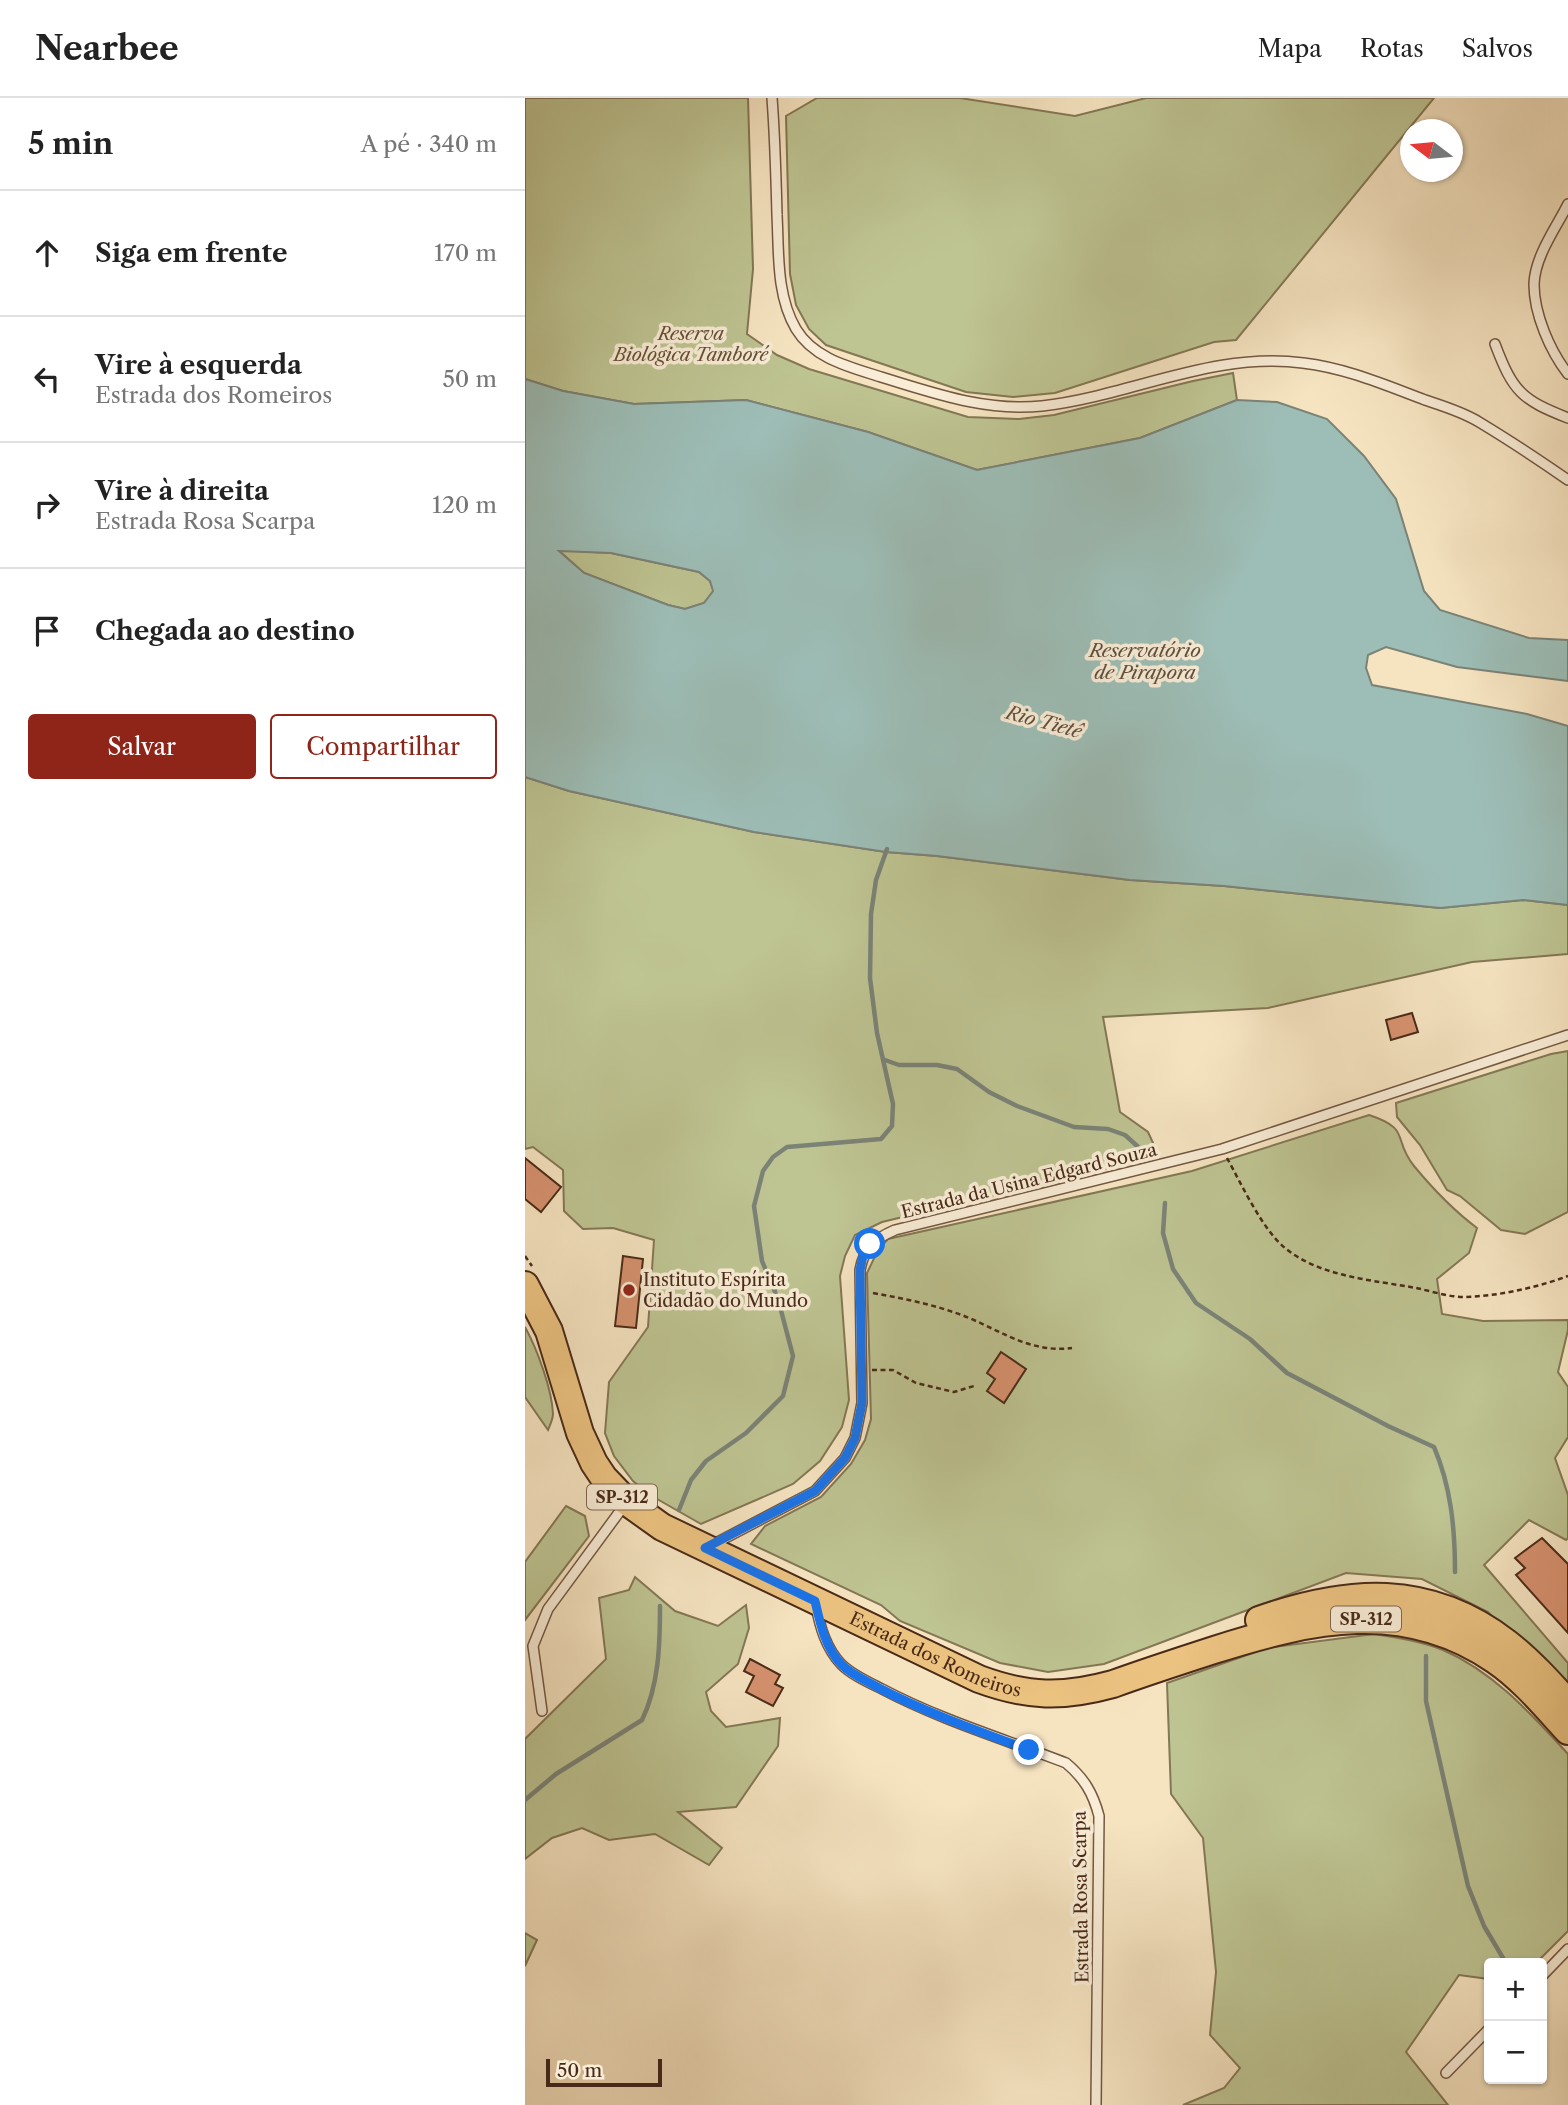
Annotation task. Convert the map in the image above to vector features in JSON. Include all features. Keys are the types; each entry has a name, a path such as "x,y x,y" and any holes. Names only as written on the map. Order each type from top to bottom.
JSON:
{"main road":[{"name":"Estrada dos Romeiros","path":"530,1279 580,1433 604,1478 627,1502 662,1527 978,1679 1032,1694 1058,1695 1087,1691 1283,1629 1342,1619 1389,1620 1451,1636 1496,1661 1515,1675 1568,1731"},
{"name":"Estrada dos Romeiros","path":"1136,1675 1218,1634 1269,1616 1316,1602 1367,1595 1426,1604 1460,1615 1483,1627 1526,1660 1568,1703"}],"lane":[{"path":"772,98 780,272 786,307 806,344 843,365 939,395 977,404 1007,407 1042,406 1075,400 1203,368 1257,360 1303,363 1358,374 1477,420 1568,480"},
{"path":"1568,204 1543,253 1534,282 1538,310 1548,338 1568,374"},
{"path":"1495,344 1516,389 1536,405 1568,418"},
{"name":"Estrada da Usina Edgard Souza","path":"705,1548 815,1491 829,1478 855,1438 862,1403 860,1290 863,1256 870,1244 880,1237 895,1230 1222,1149 1568,1035"},
{"path":"542,1711 533,1646 543,1621 548,1609 627,1502"},
{"name":"Estrada Rosa Scarpa","path":"815,1601 820,1625 827,1641 843,1665 857,1676 953,1723 1066,1763 1088,1786 1099,1816 1096,2105"},
{"path":"1547,1971 1568,1949"},
{"path":"1446,2073 1484,2034"}],"path":[{"path":"1222,1149 1259,1215 1283,1247 1306,1262 1337,1273 1461,1297 1541,1286 1568,1276"},
{"path":"525,1256 530,1279"},
{"path":"860,1290 955,1312 1031,1346 1058,1350 1072,1348"},
{"path":"862,1370 893,1370 916,1383 954,1392 974,1386"}],"green space":[{"name":"Reserva Biológica Tamboré","path":"525,98 748,98 753,269 747,334 777,355 809,369 968,417 1019,419 1054,415 1233,373 1237,400 1140,438 977,470 868,432 746,400 634,404 563,391 525,379"},
{"path":"817,98 960,98 1075,116 1146,98 1434,98 1417,119 1400,119 1400,140 1236,340 1214,342 1055,393 1013,397 966,392 826,345 809,329 796,305 790,274 786,116"},
{"path":"558,550 611,553 699,572 710,581 714,591 704,603 685,609 668,605 584,573"},
{"path":"525,777 569,791 754,832 886,852 1130,880 1224,886 1440,908 1523,900 1568,905 1568,954 1472,962 1268,1008 1103,1017 1120,1112 1148,1132 1159,1156 882,1222 855,1235 845,1256 840,1276 849,1400 842,1427 820,1461 793,1484 701,1524 650,1495 633,1481 614,1456 605,1433 609,1382 648,1327 654,1240 613,1228 583,1229 564,1211 563,1170 533,1147 525,1149"},
{"path":"1568,1051 1568,1212 1525,1234 1501,1230 1460,1196 1447,1190 1420,1145 1397,1117 1396,1103"},
{"path":"1369,1115 1396,1130 1408,1157 1428,1183 1477,1228 1469,1253 1437,1279 1442,1314 1483,1321 1568,1320 1558,1372 1568,1387 1568,1437 1555,1458 1568,1495 1568,1538 1566,1540 1529,1520 1484,1565 1568,1663 1568,1693 1488,1612 1422,1579 1346,1573 1104,1664 1048,1672 1000,1663 900,1621 881,1605 751,1544 765,1526 821,1497 851,1464 865,1440 871,1419 867,1273 878,1250 888,1239 1192,1171"},
{"path":"525,1327 539,1358 550,1393 553,1414 548,1430 525,1397"},
{"path":"566,1506 585,1516 589,1536 525,1620 525,1562"},
{"path":"635,1577 675,1611 718,1626 746,1605 749,1628 738,1664 706,1692 711,1711 726,1727 780,1718 778,1746 736,1807 678,1812 722,1848 709,1865 655,1834 609,1840 582,1828 552,1838 525,1859 525,1739 606,1659 599,1598 629,1590"},
{"path":"1374,1634 1426,1644 1461,1659 1495,1682 1568,1754 1568,1931 1541,1958 1484,1958 1484,1978 1459,1975 1406,2052 1448,2105 1183,2105 1224,2088 1240,2068 1210,2035 1216,1972 1203,1838 1171,1794 1167,1683 1267,1648"},
{"path":"525,1933 537,1940 525,1966"}],"water":[{"name":"Reservatório de Pirapora","path":"525,379 563,391 634,404 746,400 868,432 977,470 1140,438 1237,400 1277,402 1327,419 1364,456 1396,499 1424,591 1440,610 1529,638 1568,640 1568,681 1457,667 1386,647 1368,655 1366,668 1372,685 1527,714 1568,726 1568,905 1523,900 1440,908 1224,886 1130,880 886,852 754,832 569,791 525,777","holes":["559,551 611,553 699,572 710,581 713,591 704,603 685,609 668,605 584,573"]}],"building":[{"path":"1412,1013 1418,1032 1391,1040 1386,1020"},
{"path":"525,1158 561,1187 541,1212 525,1199"},
{"path":"623,1256 643,1259 636,1328 615,1326"},
{"path":"1001,1352 1026,1369 1004,1403 987,1391 995,1379 987,1373"},
{"path":"1542,1538 1568,1564 1568,1633 1516,1575 1525,1568 1515,1558"},
{"path":"750,1659 780,1675 775,1684 783,1688 773,1706 746,1692 754,1676 744,1671"}],"waterway":[{"path":"679,1510 691,1480 706,1461 746,1433 783,1396 793,1356 778,1299 762,1261 754,1206 763,1171 773,1157 787,1147 881,1139 892,1126 893,1104 877,1033 870,978 871,914 876,880 887,849"},
{"path":"885,1060 899,1065 937,1065 957,1069 989,1092 1017,1106 1074,1127 1108,1129 1125,1135 1146,1154"},
{"path":"1165,1203 1163,1233 1173,1269 1196,1303 1250,1339 1287,1373 1434,1447 1451,1508 1455,1572"},
{"path":"525,1800 556,1774 642,1720 655,1679 660,1606"},
{"path":"1426,1656 1426,1701 1468,1886 1484,1926 1503,1958"}],"place":[{"name":"Instituto Espírita Cidadão do Mundo","path":"629,1290"}],"route":[{"path":"870,1244 863,1256 860,1270 862,1403 855,1438 845,1458 815,1491 705,1548 815,1601 820,1625 834,1654 857,1676 953,1723 1029,1750"}],"water label":[{"name":"Rio Tietê","path":"1044,722"}]}
